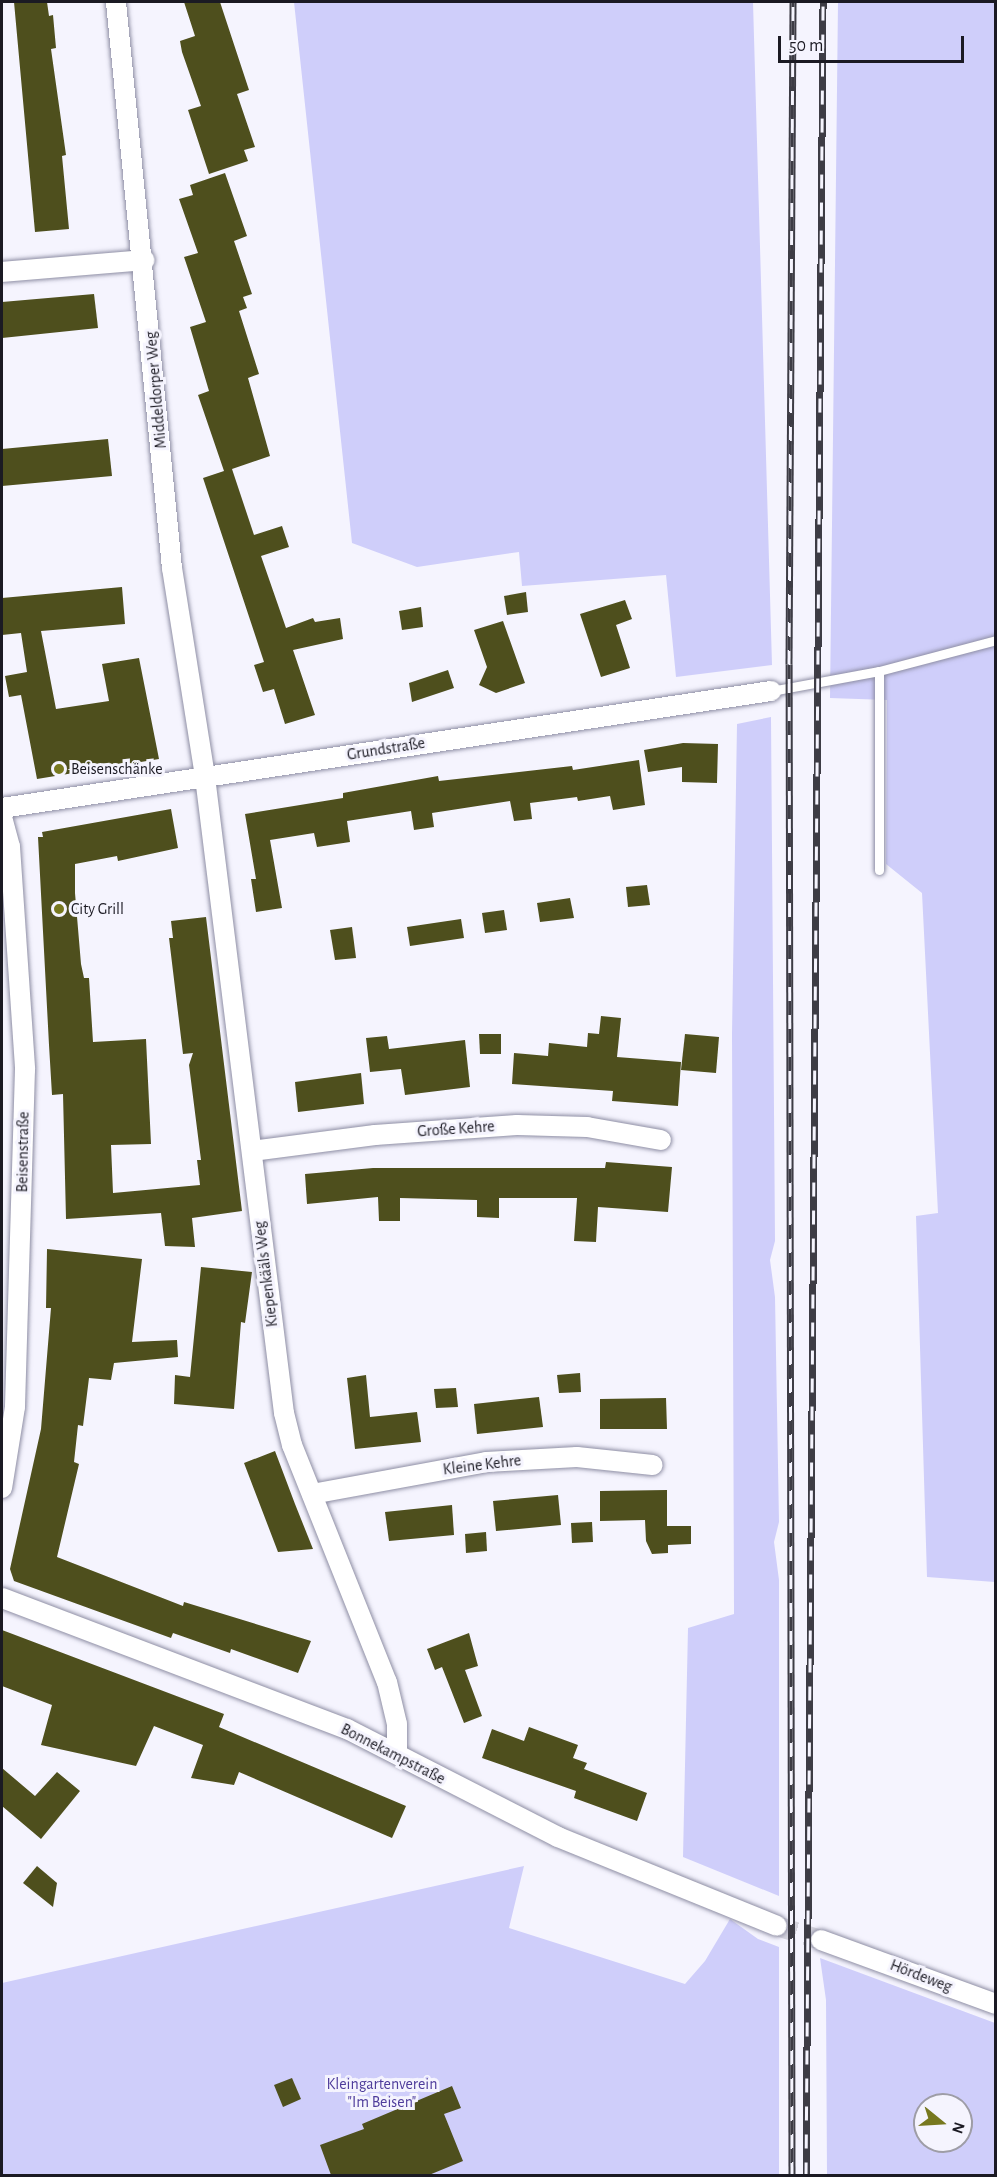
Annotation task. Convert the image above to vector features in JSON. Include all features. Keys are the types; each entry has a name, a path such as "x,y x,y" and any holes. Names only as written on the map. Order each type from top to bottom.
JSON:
{"street":[{"name":"Middeldorper Weg","path":"116,2 144,260 172,568 205,777"},
{"path":"2,273 144,260"},
{"name":"Grundstraße","path":"2,808 771,691"},
{"name":"Kiepenkääls Weg","path":"205,777 284,1413 312,1494 387,1682 397,1724 397,1753"},
{"name":"Beisenstraße","path":"2,817 10,847 25,1069 15,1407 2,1488"},
{"name":"Große Kehre","path":"252,1151 375,1135 517,1125 587,1127 661,1140"},
{"name":"Kleine Kehre","path":"312,1494 486,1462 577,1457 653,1465"},
{"name":"Bonnekampstraße","path":"2,1599 347,1729 397,1753 471,1796 558,1837 777,1926"},
{"name":"Hördeweg","path":"821,1940 996,2004"}],"lane":[{"path":"771,691 879,670 996,640"},
{"path":"879,670 879,870"}],"green space":[{"path":"294,2 753,2 772,665 676,677 666,575 522,586 519,552 417,567 352,543"},
{"path":"838,2 995,2 995,1582 927,1577 916,1216 938,1213 922,893 886,864 887,700 830,698"},
{"path":"771,717 775,1241 770,1260 775,1297 779,1522 774,1542 779,1580 779,1896 683,1857 688,1628 734,1614 732,1034 737,724"},
{"name":"Kleingartenverein \"Im Beisen\"","path":"524,1866 509,1928 685,1984 705,1961 730,1919 758,1939 779,1947 779,2175 2,2176 2,1983"},
{"path":"820,1958 995,2023 995,2175 827,2175 826,2000"}],"building":[{"path":"14,2 47,2 49,16 53,15 56,48 51,49 66,155 62,156 69,229 35,232"},
{"path":"184,2 220,2 249,90 237,94 255,147 244,150 248,161 209,174 188,110 201,106 180,41 195,36"},
{"path":"225,173 247,236 234,241 252,294 243,297 247,308 239,311 259,374 248,378 270,456 232,469 254,535 282,526 289,547 261,556 286,628 313,618 315,622 340,618 343,639 293,650 315,715 285,724 274,689 263,692 254,665 264,662 203,478 224,471 198,395 209,391 190,327 206,322 184,257 198,253 179,199 193,195 190,185"},
{"path":"94,294 98,328 2,338 2,302"},
{"path":"108,439 112,476 2,486 2,449"},
{"path":"122,587 125,624 41,631 56,709 109,701 102,664 139,658 159,759 37,779 21,695 9,697 5,676 27,672 21,633 2,635 2,598"},
{"path":"526,592 528,612 507,615 504,596"},
{"path":"625,600 632,619 616,625 630,668 601,677 580,614"},
{"path":"421,607 423,627 402,630 399,611"},
{"path":"503,621 525,683 496,693 479,685 487,667 474,630"},
{"path":"448,670 454,688 412,702 409,683"},
{"path":"683,743 718,744 717,783 682,782 682,767 648,772 644,750"},
{"path":"639,760 645,805 613,810 610,796 578,801 577,797 530,803 532,819 514,821 510,801 432,813 434,827 414,830 411,811 347,821 350,842 317,847 314,833 270,840 282,908 256,912 251,879 256,879 245,814 343,798 343,793 438,776 439,781 572,766 573,770"},
{"path":"171,809 178,848 118,861 117,856 75,864 75,893 81,964 84,978 89,978 93,1042 146,1039 151,1144 111,1145 113,1193 200,1185 197,1160 201,1160 189,1065 193,1053 183,1054 169,938 173,938 171,921 206,917 242,1211 192,1218 195,1247 165,1246 161,1213 66,1219 63,1094 52,1095 49,1045 38,837 43,837 42,832"},
{"path":"647,885 650,905 628,907 626,887"},
{"path":"570,898 574,918 540,922 537,903"},
{"path":"504,910 507,930 485,933 482,913"},
{"path":"461,919 464,938 410,946 407,927"},
{"path":"352,927 356,958 335,960 330,930"},
{"path":"601,1016 621,1018 617,1057 681,1062 678,1106 612,1101 613,1091 512,1084 514,1053 548,1056 549,1043 587,1047 588,1033 599,1034"},
{"path":"479,1034 501,1034 501,1054 480,1054"},
{"path":"685,1034 719,1037 716,1073 681,1070"},
{"path":"387,1036 389,1049 465,1040 470,1087 405,1095 401,1069 370,1072 366,1038"},
{"path":"361,1073 364,1104 298,1112 295,1082"},
{"path":"606,1162 672,1167 668,1212 598,1207 596,1242 574,1241 577,1198 499,1198 499,1218 477,1217 477,1200 400,1198 400,1221 379,1221 378,1197 307,1204 305,1174 373,1168 605,1168"},
{"path":"47,1249 142,1259 132,1342 177,1340 178,1357 114,1363 111,1380 89,1378 83,1426 78,1425 74,1462 79,1464 57,1557 183,1606 184,1602 311,1641 298,1673 231,1649 230,1653 173,1633 171,1638 14,1581 10,1569 41,1429 51,1308 46,1308"},
{"path":"201,1267 252,1272 245,1323 241,1322 234,1409 174,1404 175,1375 190,1377"},
{"path":"580,1373 581,1392 559,1393 557,1375"},
{"path":"366,1375 370,1417 417,1412 421,1442 355,1449 347,1378"},
{"path":"456,1388 458,1407 436,1408 434,1389"},
{"path":"539,1397 543,1427 477,1434 474,1404"},
{"path":"666,1398 667,1429 600,1429 600,1399"},
{"path":"275,1451 313,1549 278,1552 244,1463"},
{"path":"667,1490 667,1526 691,1526 691,1544 668,1545 668,1553 652,1554 646,1541 645,1520 600,1521 600,1491"},
{"path":"558,1495 561,1525 496,1531 493,1501"},
{"path":"452,1505 454,1535 389,1541 385,1512"},
{"path":"592,1522 593,1542 572,1543 571,1523"},
{"path":"486,1532 487,1551 466,1553 465,1534"},
{"path":"2,1630 224,1714 219,1727 406,1806 392,1838 239,1772 234,1785 191,1778 203,1745 154,1726 136,1766 41,1745 52,1705 2,1686"},
{"path":"469,1633 478,1666 465,1670 482,1716 464,1723 442,1667 435,1670 427,1649"},
{"path":"529,1727 578,1745 573,1758 587,1763 584,1769 647,1793 637,1821 574,1798 576,1791 482,1758 492,1729 524,1741"},
{"path":"2,1768 35,1796 57,1772 80,1791 41,1839 2,1806"},
{"path":"37,1866 57,1883 53,1907 23,1883"},
{"path":"292,2078 301,2099 283,2107 274,2085"},
{"path":"452,2086 461,2108 444,2114 463,2161 429,2175 331,2175 320,2145 364,2129 362,2124"}],"tunnel":[{"path":"777,1926 821,1940"}],"railway":[{"path":"792,2176 789,664 793,2"},
{"path":"806,2176 823,2"}],"place":[{"name":"Beisenschänke","path":"59,769"},
{"name":"City Grill","path":"59,909"}]}
